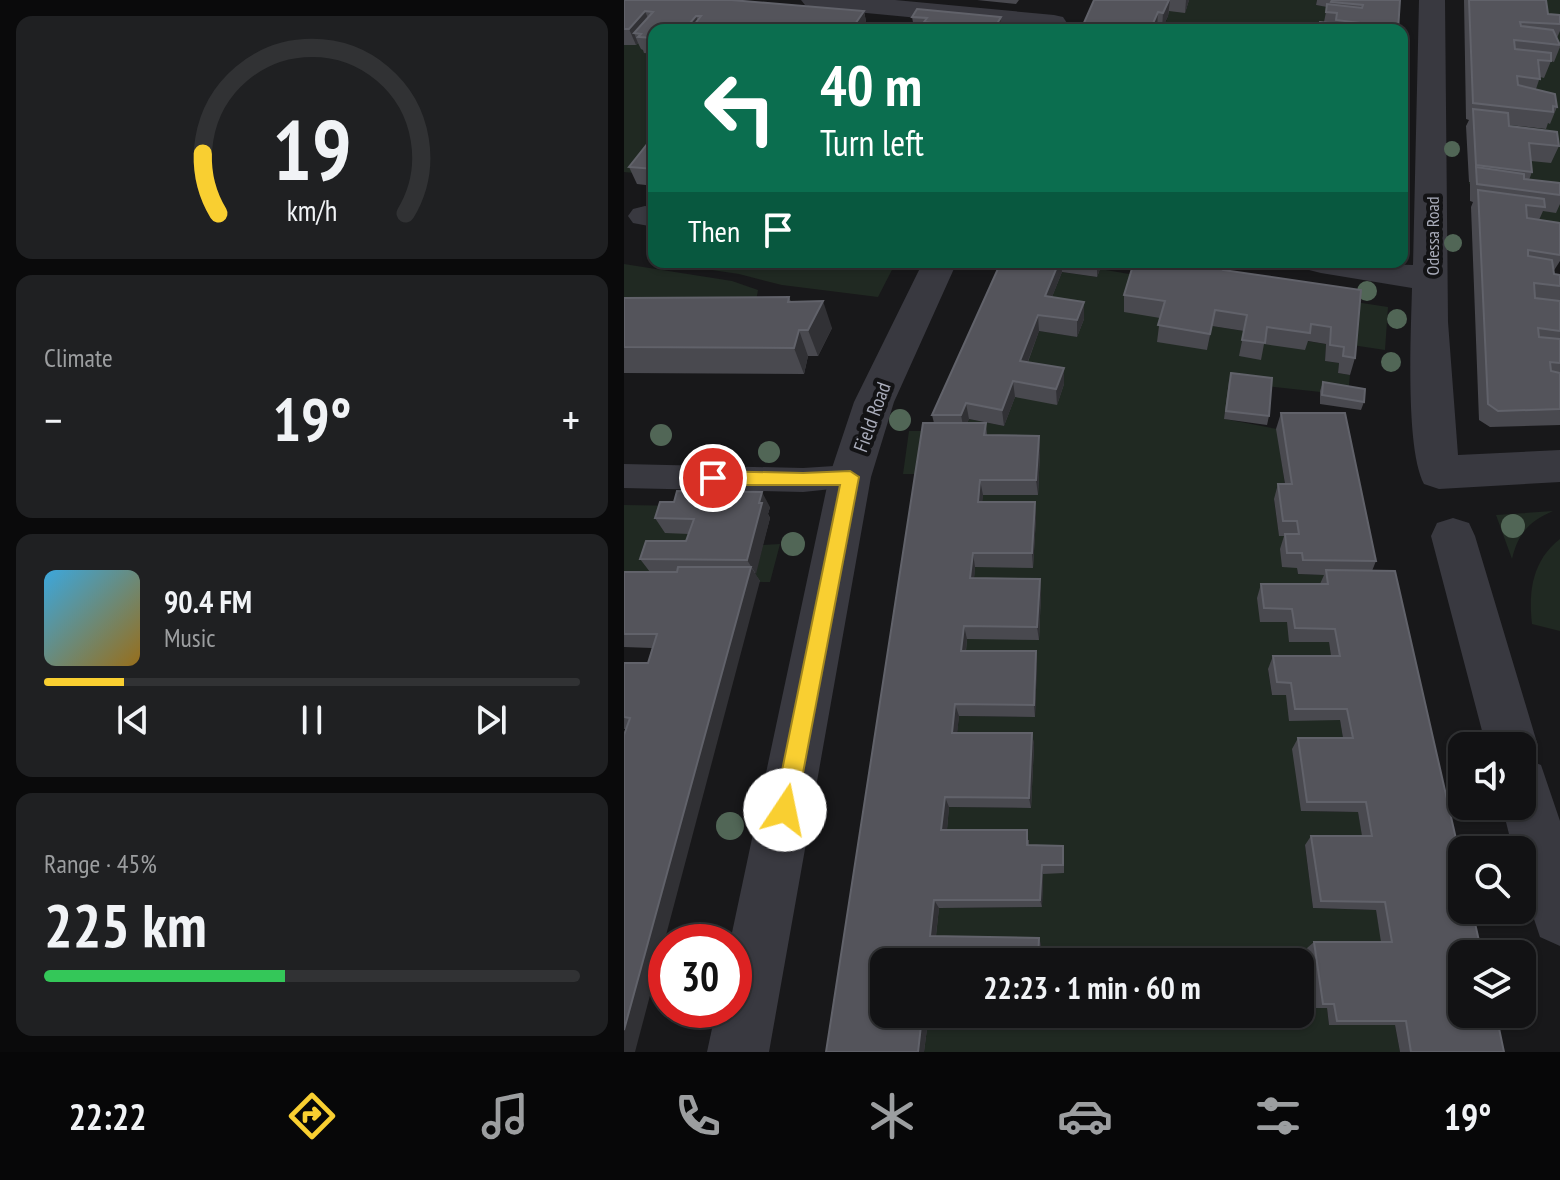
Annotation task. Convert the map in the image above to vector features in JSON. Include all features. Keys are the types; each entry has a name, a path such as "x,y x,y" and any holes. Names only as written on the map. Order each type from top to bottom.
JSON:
{"street":[{"path":"814,0 1057,18"},
{"name":"Odessa Road","path":"1432,0 1432,402 1439,472 1560,466"},
{"name":"Field Road","path":"738,1052 850,477 874,402 937,268"},
{"path":"1360,268 1432,279"},
{"path":"1453,536 1508,732"},
{"path":"1532,820 1560,917"}],"lane":[{"path":"624,476 803,480 850,477"}],"shaded area":[{"path":"1170,0 1317,0 1316,5 1330,7 1359,21 1351,24 1165,24"},
{"path":"1533,0 1560,0 1560,241 1521,208 1555,212 1469,184 1524,189 1470,120 1546,129 1527,108"},
{"path":"648,30 645,53 648,53 648,169 644,174 624,172 624,44"},
{"path":"624,264 732,281 758,290 752,324 624,324"},
{"path":"698,268 893,268 878,297 782,285"},
{"path":"1100,269 1135,275 1163,318 1207,350 1212,326 1244,331 1263,344 1306,341 1326,344 1325,361 1339,363 1338,373 1350,375 1348,395 1229,382 1225,419 1277,429 1287,500 1274,500 1279,535 1292,536 1298,574 1369,576 1287,622 1329,642 1333,669 1268,670 1272,695 1286,695 1340,720 1345,749 1301,811 1358,812 1364,845 1305,845 1313,908 1376,910 1383,948 1315,1008 1327,1008 1329,1025 1395,1025 1400,1052 924,1052 927,1028 1314,1028 1314,948 1041,948 1041,945 935,943 939,908 1042,907 1043,874 946,839 949,807 1030,808 956,744 959,716 1035,717 1037,664 964,664 983,495 922,474 903,474 909,431 964,431 969,419 1004,426 1039,331 1078,337 1046,312 1062,272 1096,277"},
{"path":"1329,298 1388,307 1385,350 1352,345"},
{"path":"624,505 687,506 703,534 755,574 763,545 780,544 770,582 689,581 624,597"},
{"path":"1553,511 1525,530 1512,559 1496,515"},
{"path":"1560,539 1560,631 1532,624 1531,599 1538,566"}],"building":[{"path":"624,0 731,0 864,11 855,24 695,24 701,16 696,16 689,24 648,24 648,38 638,37 641,34 634,33 653,12 645,11 629,29 624,29"},
{"path":"1094,0 1169,0 1153,24 1083,24"},
{"path":"1400,0 1398,24 1361,24 1336,20 1337,13 1326,12 1327,4 1362,8 1363,5 1331,2"},
{"path":"1469,0 1546,0 1548,14 1560,15 1560,24 1520,22 1521,26 1553,30 1560,45 1514,40 1515,49 1551,53 1551,61 1538,60 1540,79 1517,76 1518,85 1555,94 1557,107 1553,106 1553,112 1473,103"},
{"path":"917,9 1001,17 997,24 940,24 924,22 927,18 912,17"},
{"path":"1473,109 1508,113 1509,126 1557,132 1559,146 1529,143 1532,172 1476,165"},
{"path":"648,143 648,169 629,167"},
{"path":"1476,167 1524,174 1524,179 1560,183 1560,195 1477,184"},
{"path":"1478,190 1544,199 1545,207 1526,205 1527,218 1560,223 1560,255 1528,250 1528,256 1552,260 1554,274 1560,275 1560,286 1534,283 1535,298 1560,301 1560,331 1538,328 1539,337 1560,339 1560,363 1550,362 1551,371 1560,373 1560,409 1498,411 1488,404"},
{"path":"998,268 1057,268 1045,296 1084,302 1077,320 1038,315 1020,361 1064,368 1056,389 1013,381 1002,410 966,403 961,415 932,415"},
{"path":"1132,268 1224,268 1361,290 1355,358 1343,356 1344,347 1330,345 1331,327 1311,324 1310,333 1267,327 1265,343 1242,340 1247,315 1215,310 1210,334 1158,325 1165,301 1124,295"},
{"path":"789,297 788,302 823,301 808,330 799,330 794,348 624,347 624,298"},
{"path":"1231,373 1272,378 1269,416 1226,411"},
{"path":"1323,382 1365,389 1364,402 1322,395"},
{"path":"1281,413 1345,413 1376,561 1303,560 1302,553 1287,553 1285,534 1299,534 1297,521 1283,521 1278,484 1292,484"},
{"path":"923,423 986,423 984,435 1039,436 1036,480 980,480 978,502 1035,502 1032,553 973,553 970,578 1040,579 1037,627 964,626 961,651 1036,651 1034,705 955,704 952,733 1032,733 1029,798 945,797 941,830 1027,830 1027,845 1063,846 1063,865 1042,865 1040,900 934,900 930,936 1039,938 1039,948 870,948 870,1028 921,1028 918,1052 826,1052"},
{"path":"677,491 762,492 747,560 640,559 646,541 686,541 694,519 655,518 660,502 674,502"},
{"path":"678,567 751,567 653,924 648,924 648,943 624,1030 624,735 630,718 624,717 624,663 648,663 657,634 624,634 624,572 677,572"},
{"path":"1326,570 1395,571 1448,804 1448,820 1452,820 1455,836 1448,836 1448,924 1475,924 1479,940 1448,940 1448,1028 1499,1028 1504,1052 1411,1052 1406,1021 1337,1021 1334,1004 1323,1004 1314,942 1392,942 1385,902 1321,901 1311,836 1372,836 1366,802 1307,802 1298,738 1353,738 1347,709 1295,709 1291,683 1277,682 1273,656 1340,656 1335,629 1295,628 1292,609 1264,608 1261,584 1328,584"}],"route":[{"path":"713,478 803,480 850,477 785,810"}]}
